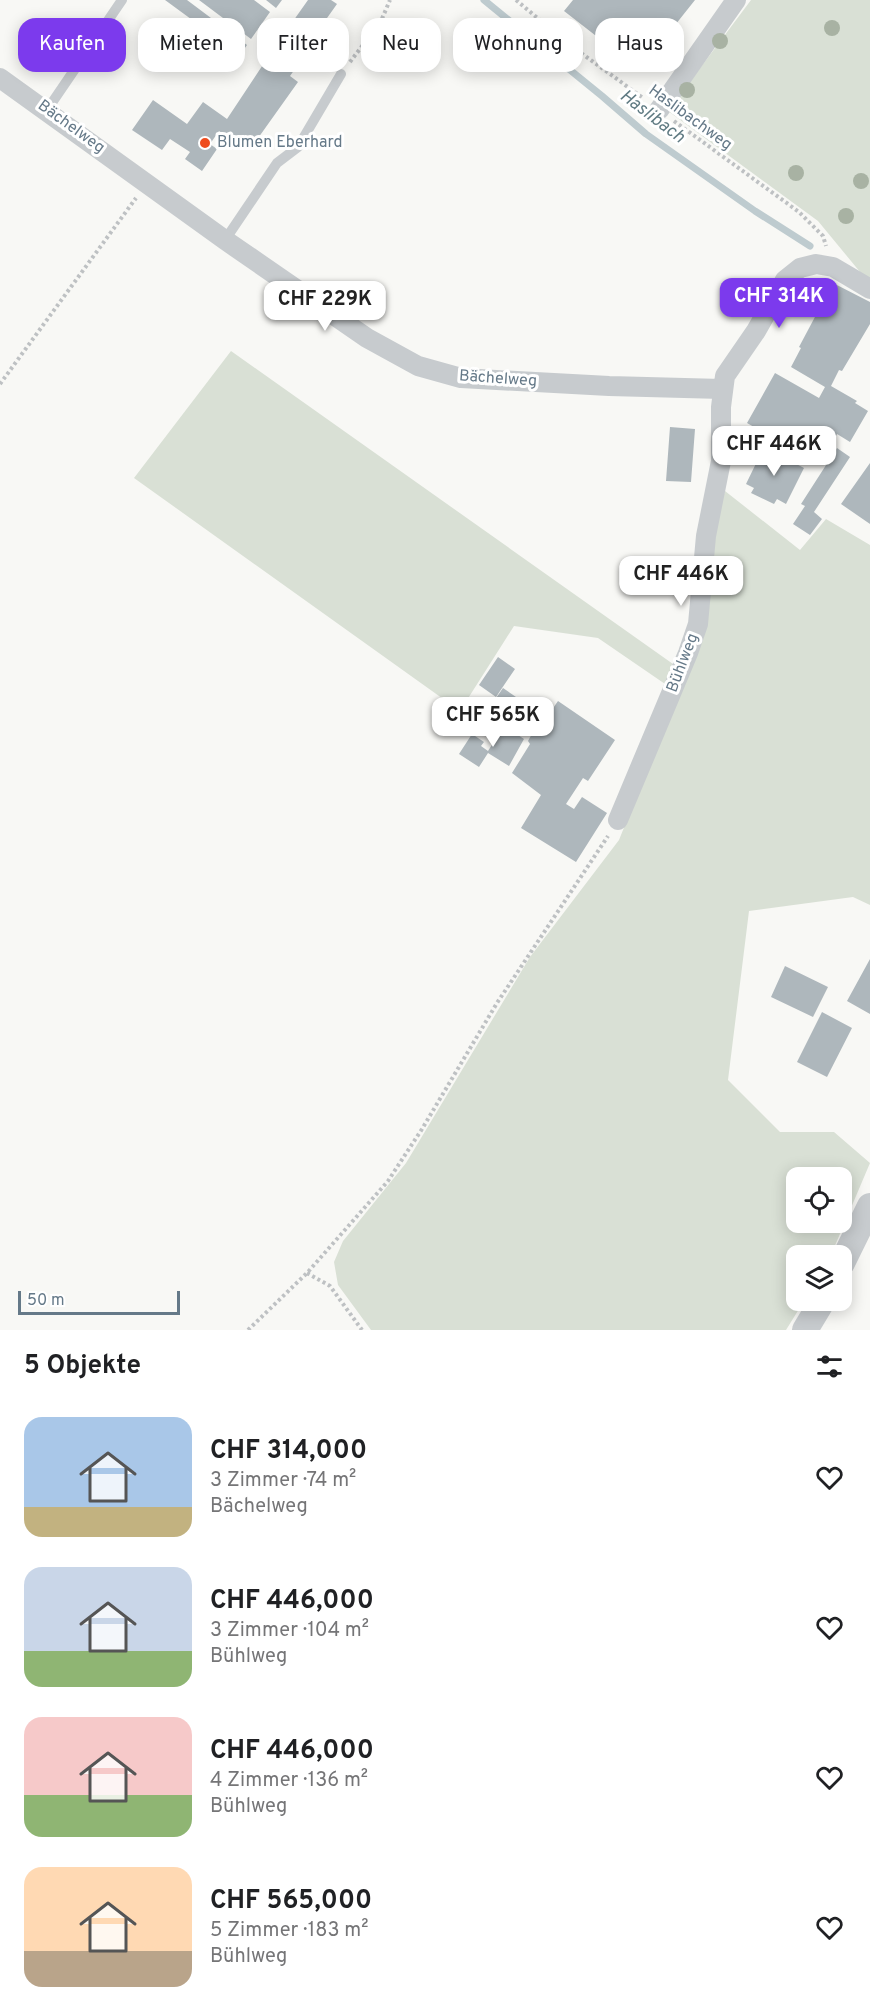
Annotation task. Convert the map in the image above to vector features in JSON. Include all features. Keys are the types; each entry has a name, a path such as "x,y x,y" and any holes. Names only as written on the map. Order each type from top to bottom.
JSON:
{"street":[{"path":"659,110 736,0"},
{"name":"Bächelweg","path":"0,78 225,240 367,338 418,366 461,378 722,389"},
{"path":"722,389 725,376 756,331 785,280 800,268 816,264 833,267 870,289"},
{"name":"Bühlweg","path":"618,820 698,624 706,536 721,461 722,389"},
{"path":"851,1245 870,1206"},
{"path":"805,1330 816,1311"}],"lane":[{"path":"47,110 122,0"},
{"path":"225,240 276,163 298,147 341,74"}],"path":[{"path":"341,74 381,21 390,0"},
{"name":"Haslibachweg","path":"516,0 566,42 799,212 823,237 833,267"},
{"path":"0,384 148,183"},
{"path":"248,1330 307,1273 388,1180 423,1129 497,1003 618,820"},
{"path":"307,1273 330,1286 362,1330"}],"shaded area":[{"path":"751,0 870,0 870,281 865,278 818,221 668,111"},
{"path":"231,351 673,664 668,686 598,638 514,626 460,711 134,478"},
{"path":"725,491 800,550 826,519 870,545 870,905 853,897 749,911 728,1080 780,1132 834,1132 870,1163 852,1205 852,1167 786,1167 786,1233 840,1233 835,1245 786,1245 786,1311 798,1311 786,1330 371,1330 338,1285 334,1262 343,1241 406,1163 530,957 619,840 700,638 711,538"}],"building":[{"path":"165,0 187,0 211,18 190,18"},
{"path":"199,0 254,0 270,12 266,18 257,18 257,30 251,39 245,34 245,18 223,18"},
{"path":"266,0 282,0 276,8"},
{"path":"308,0 331,0 337,4 327,18 295,18"},
{"path":"573,0 695,0 681,18 595,18 595,35 583,26 583,18 573,18 564,11"},
{"path":"258,72 293,72 290,76 298,82 256,141 253,138 245,149 219,131 210,144 217,149 202,171 185,159 190,152 170,139 162,150 132,130 153,100 187,124 203,102 227,119"},
{"path":"833,283 870,302 870,324 831,386 857,401 855,403 868,411 850,442 837,434 833,442 815,431 806,447 791,439 787,446 747,423 775,373 819,398 825,387 791,367"},
{"path":"670,427 695,429 691,482 666,481"},
{"path":"764,447 804,468 786,504 777,499 774,504 751,493 754,488 746,484"},
{"path":"837,448 850,457 814,512 822,519 810,535 793,524 805,506 801,504"},
{"path":"870,463 870,524 841,504"},
{"path":"498,657 515,669 496,697 479,685"},
{"path":"503,688 516,697 507,710 494,701"},
{"path":"558,701 615,740 588,781 583,778 566,804 574,809 582,797 607,813 576,862 521,828 541,795 512,773 530,744 528,741 544,712 549,714"},
{"path":"504,726 524,739 509,766 488,753 479,767 459,754 472,734 484,742 481,746 488,751"},
{"path":"870,959 870,1014 847,1001"},
{"path":"785,966 828,987 813,1017 771,997"},
{"path":"822,1012 852,1028 827,1077 797,1062"}],"waterway":[{"name":"Haslibach","path":"484,0 646,134 755,211 810,246"}],"place":[{"name":"Blumen Eberhard","path":"205,143"}]}
